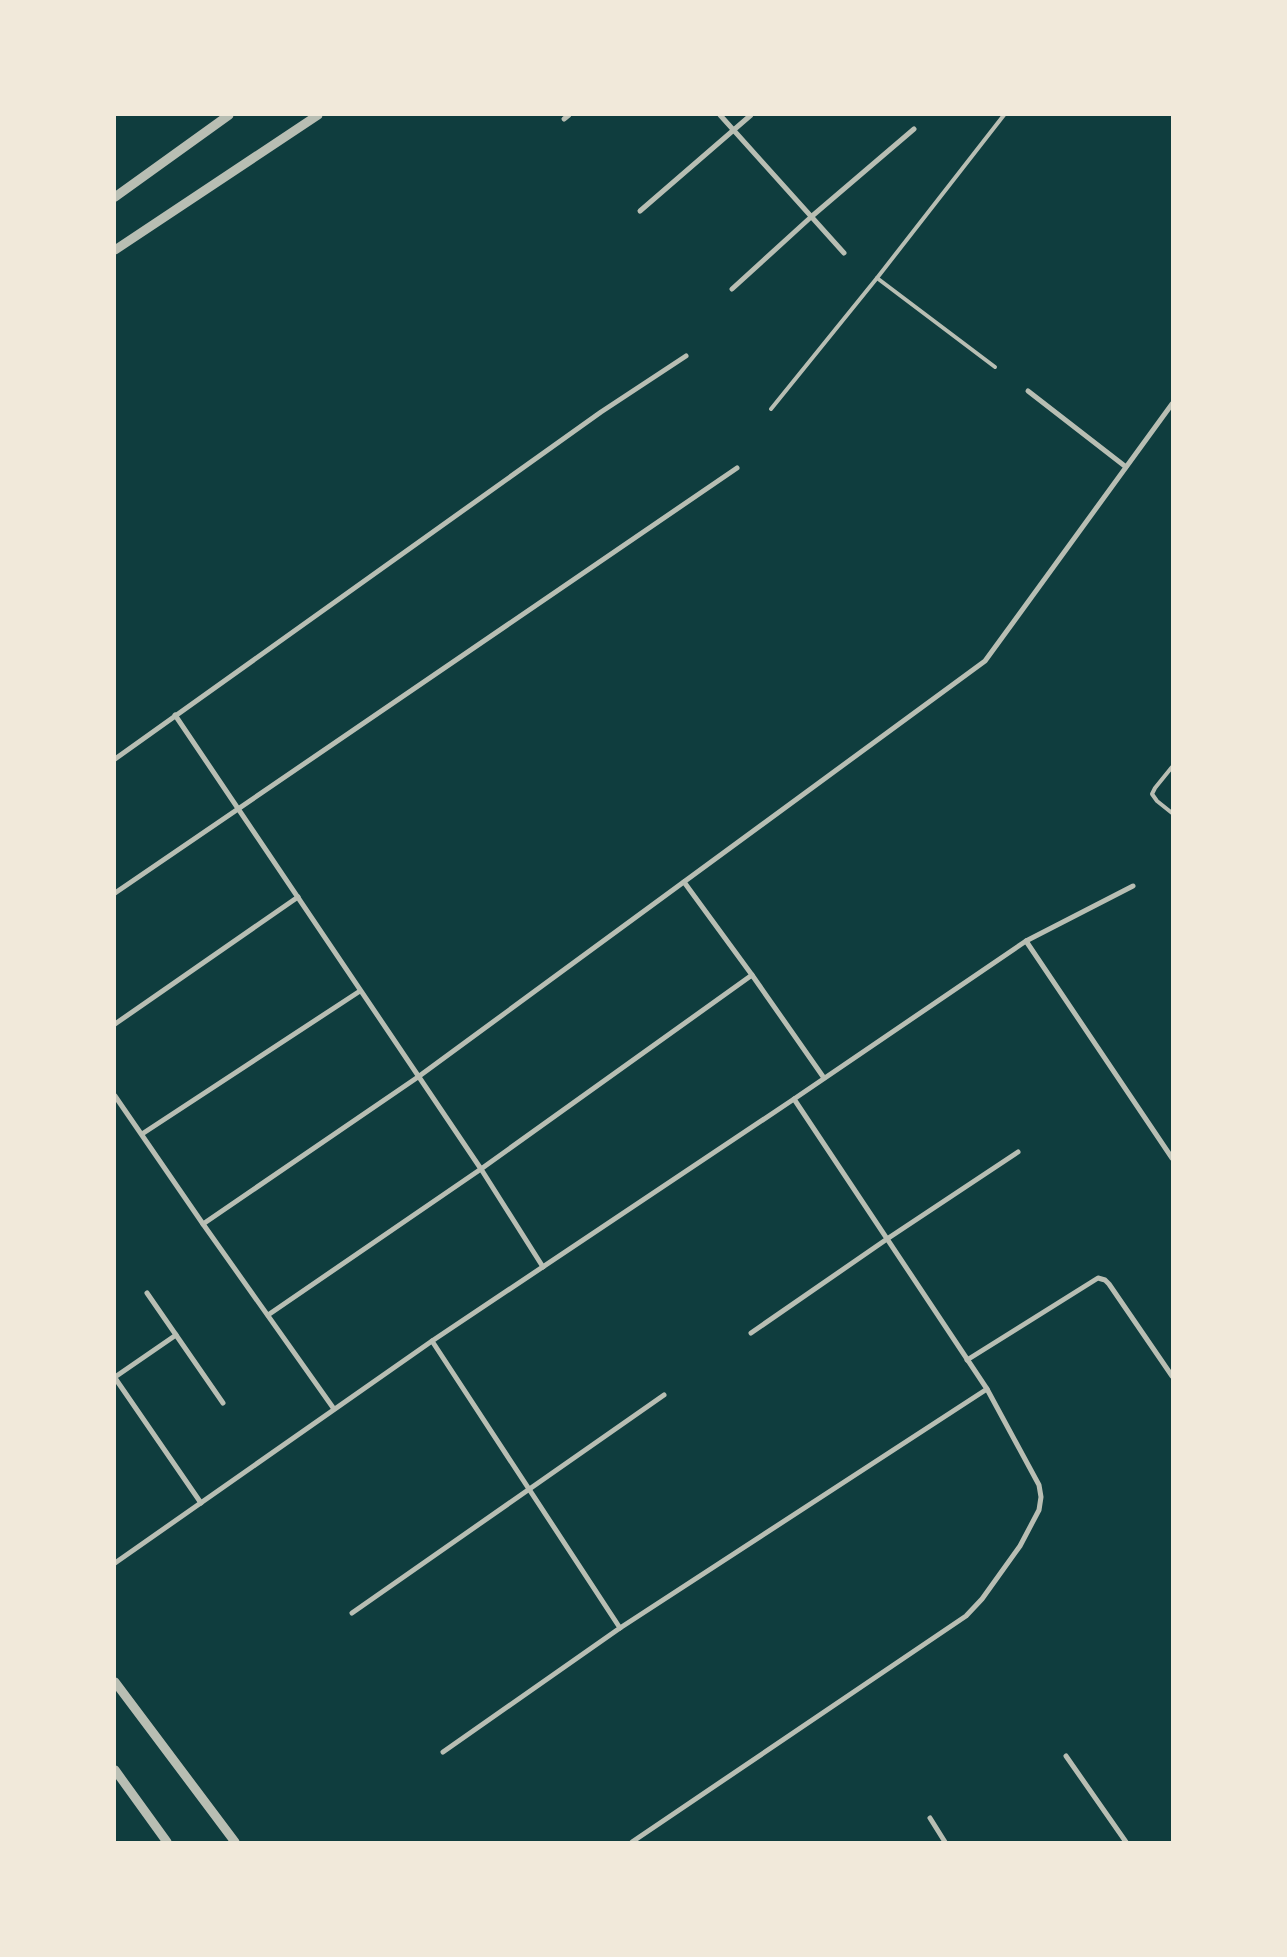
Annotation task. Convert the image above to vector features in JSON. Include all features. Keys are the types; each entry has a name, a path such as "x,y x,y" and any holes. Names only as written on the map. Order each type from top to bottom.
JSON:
{"street":[{"path":"115,197 229,115"},
{"path":"115,250 318,115"},
{"path":"564,119 569,115"},
{"path":"720,115 844,253"},
{"path":"640,211 751,115"},
{"path":"732,289 811,217 914,129"},
{"path":"115,759 601,412 686,356"},
{"path":"1028,391 1126,467"},
{"path":"203,1224 418,1077 985,661 1172,404"},
{"path":"115,893 738,468"},
{"path":"175,715 481,1169 543,1267"},
{"path":"684,882 824,1078"},
{"path":"115,1563 432,1341 1026,941 1133,886"},
{"path":"115,1024 298,897"},
{"path":"1026,941 1172,1158"},
{"path":"268,1315 481,1169 752,975"},
{"path":"142,1134 360,991"},
{"path":"115,1096 334,1409"},
{"path":"632,1842 966,1616 982,1599 1020,1546 1039,1510 1041,1497 1039,1485 987,1390 794,1099"},
{"path":"751,1333 1018,1152"},
{"path":"967,1360 1098,1278 1105,1280 1109,1284 1172,1376"},
{"path":"147,1293 223,1402"},
{"path":"176,1336 115,1377 201,1503"},
{"path":"432,1341 620,1628"},
{"path":"443,1752 620,1628 987,1390"},
{"path":"352,1613 664,1395"},
{"path":"115,1682 235,1842"},
{"path":"1066,1756 1126,1842"},
{"path":"115,1770 168,1842"},
{"path":"930,1818 945,1842"}],"lane":[{"path":"771,410 1004,115"},
{"path":"877,278 995,367"},
{"path":"1172,767 1152,794 1157,801 1172,813"}]}
